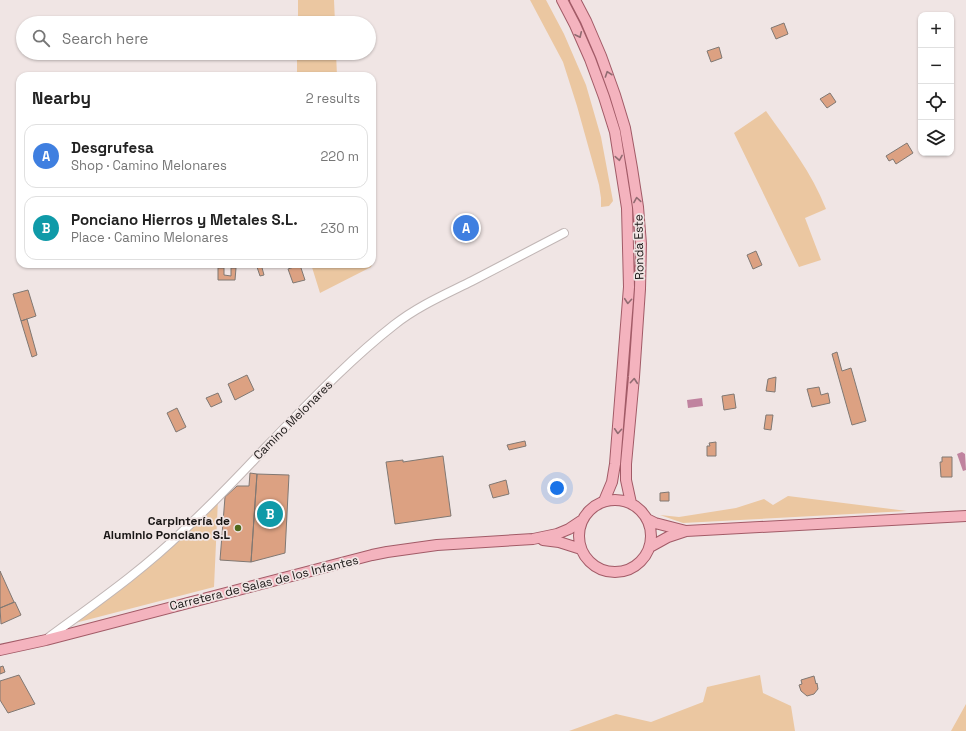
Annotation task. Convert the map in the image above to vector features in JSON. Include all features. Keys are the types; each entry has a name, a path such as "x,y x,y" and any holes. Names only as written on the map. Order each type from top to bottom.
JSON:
{"main road":[{"name":"Ronda Este","path":"562,0 575,24 590,59 615,132 627,208 629,286 616,457 612,482 604,501"},
{"name":"Ronda Este","path":"575,0 586,20 615,95 625,128 638,207 641,244 640,289 626,464 626,480 631,503"},
{"path":"618,500 631,503 638,508 647,519 650,528 650,546 646,556 631,569 621,572 601,570 592,565 581,549 578,535 581,521 587,512 595,505 604,501 618,500"},
{"path":"650,546 668,537 686,531 966,516"},
{"path":"647,519 662,525 686,531"},
{"name":"Carretera de Salas de los Infantes","path":"0,650 46,640 379,554 437,545 533,539 557,534 569,529 581,521"},
{"name":"Carretera de Salas de los Infantes","path":"533,539 559,542 581,549"}],"street":[{"name":"Camino Melonares","path":"46,640 141,569 157,555 266,448 307,404 342,370 396,324 429,302 522,256 564,233"}],"shaded area":[{"path":"298,0 334,0 335,16 298,16"},
{"path":"530,0 546,0 564,34 586,85 601,137 613,201 609,206 601,207 599,185 563,62"},
{"path":"297,60 336,60 337,72 297,72"},
{"path":"766,111 807,170 826,209 805,218 821,260 799,267 734,133"},
{"path":"312,268 369,268 320,293"},
{"path":"702,398 703,406 688,408 687,400"},
{"path":"962,452 965,454 966,470 963,471 957,454"},
{"path":"788,496 907,511 683,523 660,515 679,517 736,508 764,499 773,505"},
{"path":"218,499 214,587 75,623 76,620"},
{"path":"760,675 763,693 791,706 795,731 569,731 616,714 651,722 703,702 707,687"},
{"path":"966,704 966,731 951,731"}],"building":[{"path":"784,23 788,34 776,39 771,28"},
{"path":"719,47 722,58 711,62 707,51"},
{"path":"830,93 836,102 827,108 820,99"},
{"path":"907,143 913,153 896,164 893,159 889,161 886,156"},
{"path":"756,251 762,265 753,269 747,255"},
{"path":"218,268 224,268 224,275 231,276 231,268 236,268 235,280 218,280"},
{"path":"257,268 262,268 264,275 260,276"},
{"path":"301,268 305,280 293,283 288,269"},
{"path":"28,290 36,316 21,321 13,294"},
{"path":"27,319 37,355 32,357 21,321"},
{"path":"837,352 842,371 851,368 866,421 852,425 832,354"},
{"path":"247,375 254,390 235,400 228,384"},
{"path":"776,377 775,392 766,391 768,379"},
{"path":"819,387 821,395 828,393 830,403 812,407 807,389"},
{"path":"218,393 222,402 211,407 206,398"},
{"path":"734,394 736,408 724,410 722,396"},
{"path":"177,408 186,427 176,432 167,413"},
{"path":"766,415 773,415 771,430 764,429"},
{"path":"525,441 526,446 509,450 507,445"},
{"path":"716,442 716,456 707,456 707,446 710,446 709,443"},
{"path":"443,456 451,516 395,524 386,462 403,460 403,462"},
{"path":"942,457 952,457 952,477 941,477 940,462 942,462"},
{"name":"Carpintería de Aluminio Ponciano S.L","path":"250,473 257,474 251,562 220,560 225,497 237,486 249,486"},
{"path":"257,474 289,475 285,553 251,562"},
{"path":"506,480 509,494 493,498 489,485"},
{"path":"669,492 669,501 660,501 660,493"},
{"path":"0,571 14,602 0,608"},
{"path":"15,602 21,615 1,624 0,608"},
{"path":"3,666 5,672 0,674 0,667"},
{"path":"19,675 35,704 8,713 0,700 0,681"},
{"path":"814,676 818,689 814,694 807,696 801,691 799,685 802,684 801,680"}],"place":[{"name":"Desgrufesa","path":"466,228"},
{"name":"Ponciano Hierros y Metales S.L.","path":"270,514"},
{"name":"Carpintería de Aluminio Ponciano S.L","path":"238,528"}]}
